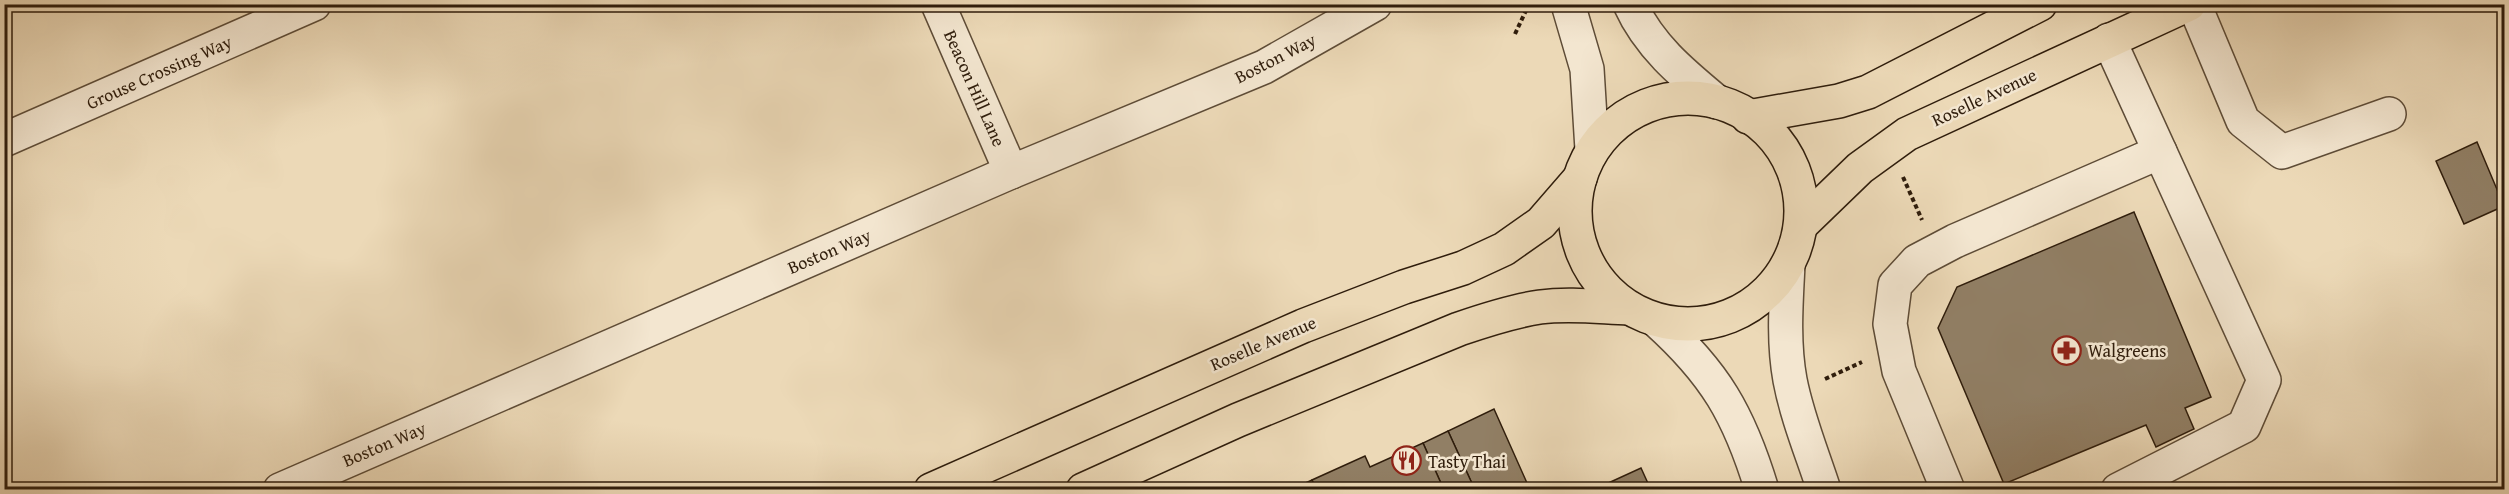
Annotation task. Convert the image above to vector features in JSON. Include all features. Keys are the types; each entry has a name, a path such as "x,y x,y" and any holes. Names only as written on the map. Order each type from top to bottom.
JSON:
{"main road":[{"path":"1748,117 1839,101 1868,92 2040,4"},
{"name":"Roselle Avenue","path":"1801,225 1860,168 1907,134 2189,4"},
{"name":"Roselle Avenue","path":"931,489 1303,326 1394,290 1463,268 1504,249 1541,223 1609,131 1624,118 1659,102 1678,99 1717,102 1739,110 1760,124 1776,141 1789,161 1801,204 1801,225"},
{"path":"1586,164 1576,203 1577,227 1583,251 1594,274 1610,293 1643,314"},
{"path":"1083,489 1238,420 1459,329 1490,319 1541,307 1566,305 1643,314 1690,325 1732,316 1755,303 1767,292 1788,265 1801,225"}],"street":[{"name":"Grouse Crossing Way","path":"4,140 314,4"},
{"name":"Beacon Hill Lane","path":"938,4 1011,172"},
{"name":"Boston Way","path":"280,489 1011,172 1263,67 1375,4"},
{"path":"1568,4 1587,69 1586,164"},
{"path":"1630,4 1640,26 1652,43 1717,102"},
{"path":"2194,4 2243,121 2282,152 2389,114"},
{"path":"2109,40 2264,380 2244,426 2118,489"},
{"path":"1948,489 1899,371 1890,324 1895,285 1917,261 1955,241 2160,152"},
{"path":"1788,265 1786,350 1790,380 1824,489"},
{"path":"1643,314 1695,357 1724,396 1748,446 1762,489"}],"path":[{"path":"1515,34 1529,4"},
{"path":"1903,176 1925,228"},
{"path":"1824,379 1866,360"}],"building":[{"path":"2477,142 2504,206 2464,224 2436,161"},
{"path":"2134,212 2211,397 2185,408 2194,429 2156,447 2146,425 2004,484 1938,328 1957,287"},
{"path":"1494,409 1527,483 1525,490 1475,490 1448,431"},
{"path":"1448,431 1475,490 1444,490 1423,443"},
{"name":"Tasty Thai","path":"1423,443 1444,490 1316,490 1312,480 1365,456 1370,467"},
{"path":"1641,468 1651,490 1593,490"},
{"path":"1312,480 1316,490 1290,490"}],"place":[{"name":"Walgreens","path":"2067,350"},
{"name":"Tasty Thai","path":"1407,461"}]}
